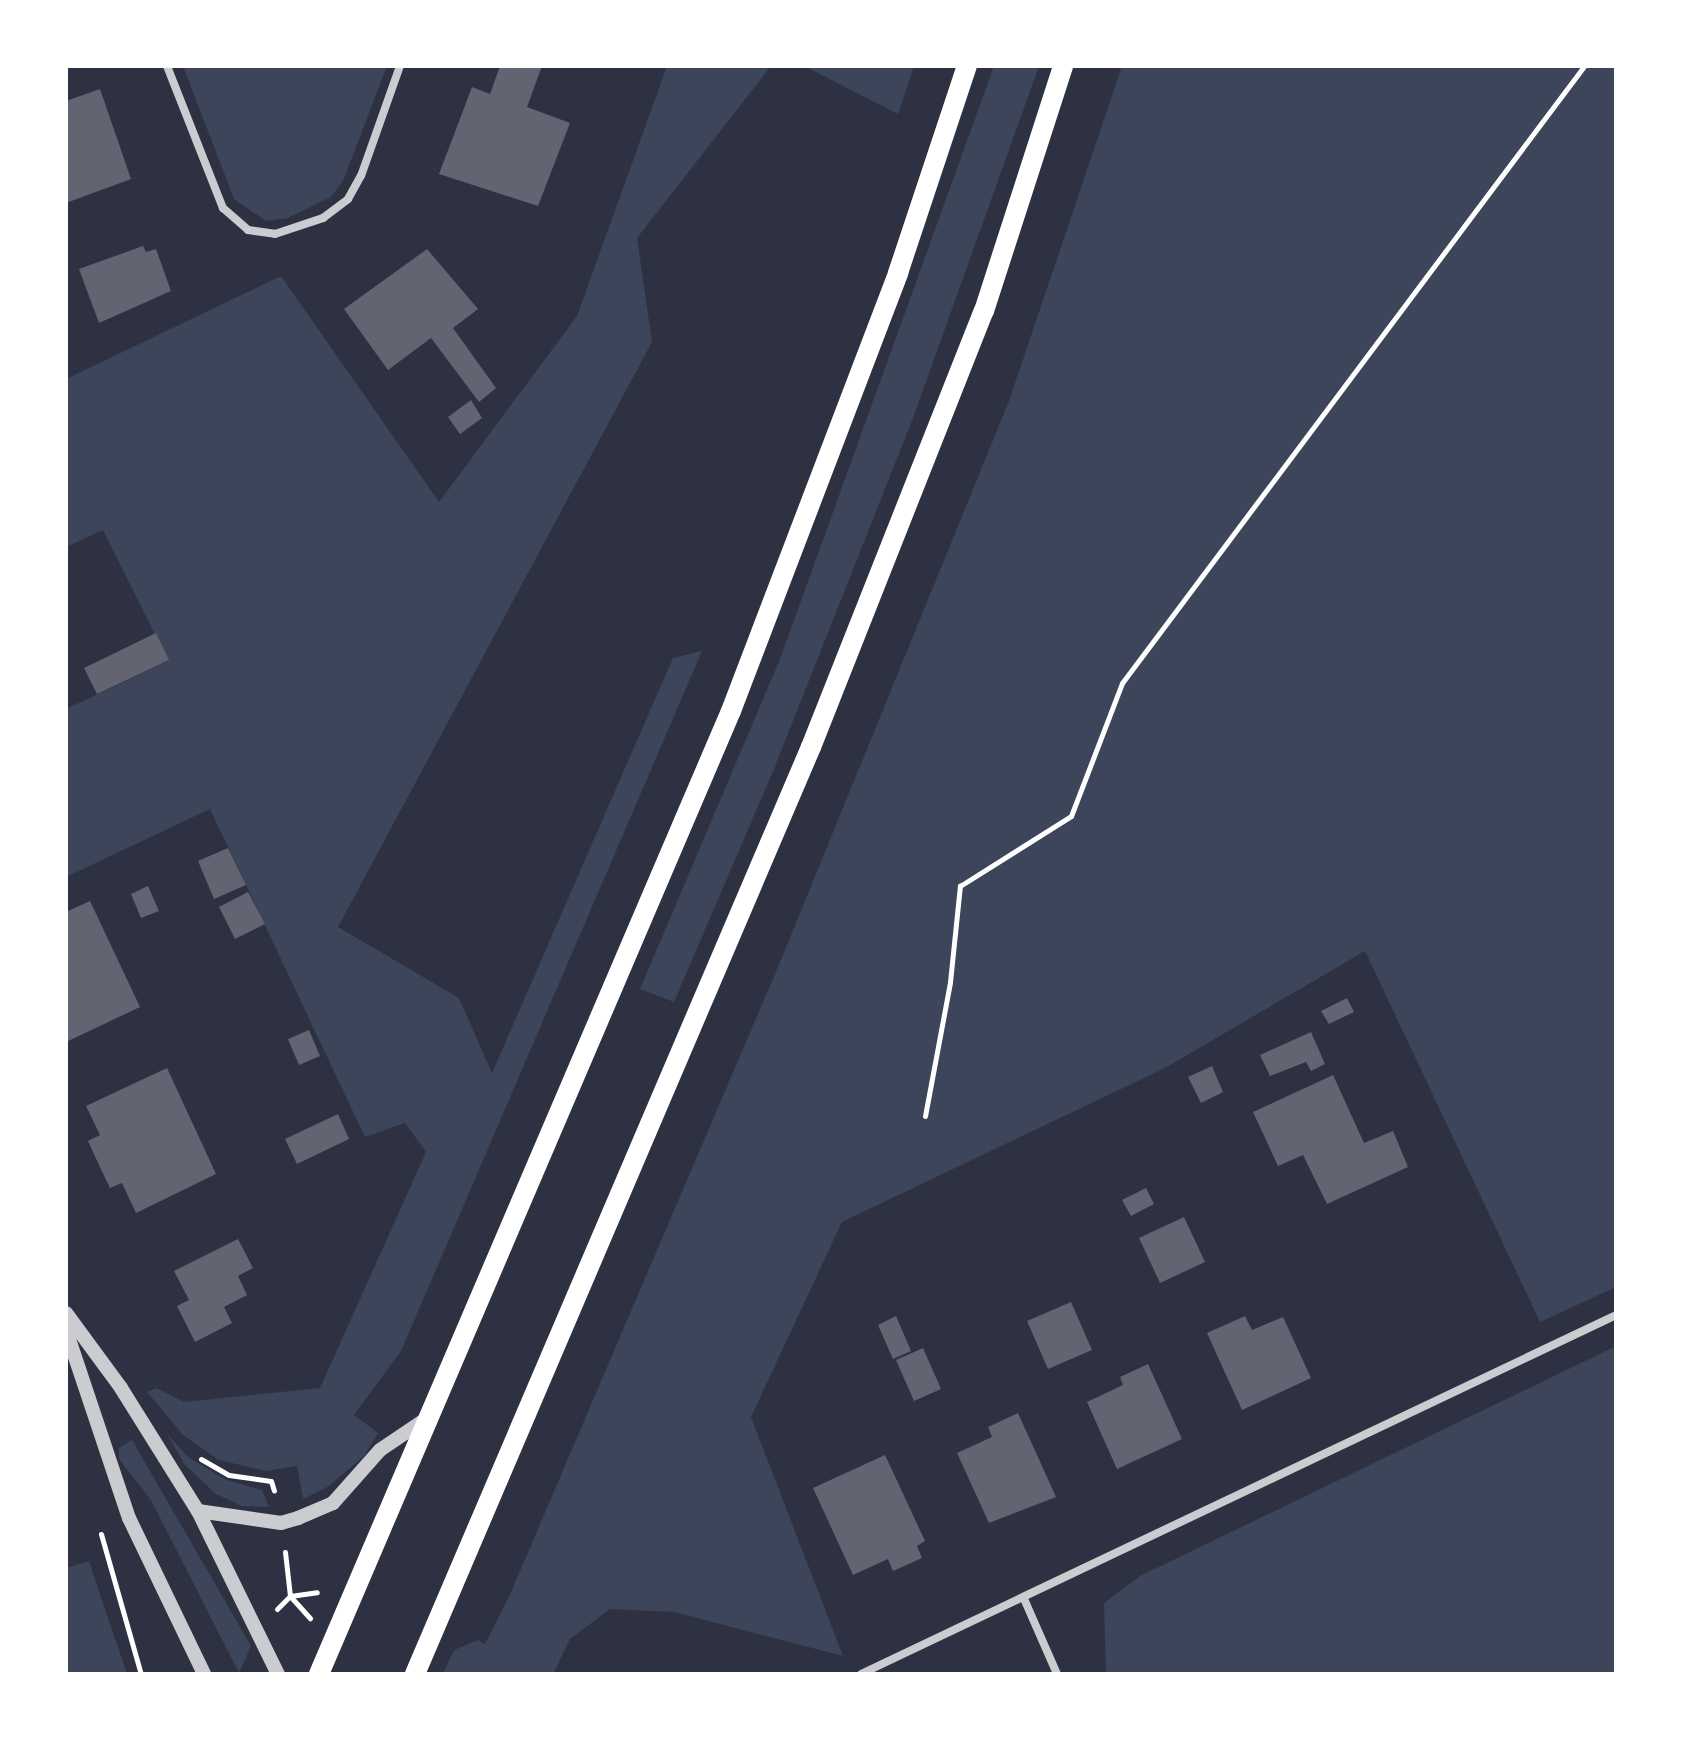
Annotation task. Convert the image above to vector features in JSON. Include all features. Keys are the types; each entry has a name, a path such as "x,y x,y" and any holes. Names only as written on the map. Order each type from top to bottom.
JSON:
{"main road":[{"path":"319,1674 731,711 898,273 967,66"},
{"path":"415,1674 817,732 984,311 1063,66"}],"street":[{"path":"167,66 223,208 248,230 275,234 323,218 348,199 361,176 400,66"},
{"path":"66,1313 198,1511 278,1674"},
{"path":"861,1674 1025,1601 1616,1315"},
{"path":"66,1330 129,1518 204,1674"},
{"path":"198,1511 281,1523 298,1518 333,1503 380,1450 430,1416"},
{"path":"1025,1601 1057,1674"}],"path":[{"path":"925,1116 950,982 960,886 1071,816 1122,683 1584,66"},
{"path":"283,1536 290,1596 315,1624"},
{"path":"290,1596 328,1591"}],"shaded area":[{"path":"183,66 387,66 343,181 331,197 288,218 266,221 234,199"},
{"path":"667,66 771,66 637,238 652,342 338,927 459,998 492,1073 673,658 702,651 401,1351 354,1415 378,1433 364,1456 329,1486 303,1499 297,1466 266,1471 219,1460 183,1435 147,1392 156,1388 184,1402 320,1388 426,1152 405,1123 365,1137 210,809 66,877 66,709 168,661 103,530 66,547 66,379 281,276 439,502 577,316"},
{"path":"804,66 914,66 898,114"},
{"path":"994,66 1039,66 913,418 774,769 674,1002 640,989 780,659"},
{"path":"1122,66 1616,66 1616,1287 1540,1322 1365,951 1165,1068 842,1222 751,1417 843,1656 674,1612 610,1609 570,1639 553,1674 443,1674 454,1650 478,1640 485,1644 511,1592 778,967 1009,401"},
{"path":"1616,1346 1616,1674 1106,1674 1104,1603 1140,1576"},
{"path":"167,1434 187,1456 224,1479 262,1490 269,1507 242,1506 216,1494 185,1465"},
{"path":"132,1440 251,1646 239,1673 151,1500 119,1459 119,1448"},
{"path":"89,1561 127,1674 66,1674 66,1568"}],"building":[{"path":"500,66 542,66 527,107 570,123 538,206 439,174 472,87 490,94"},
{"path":"100,89 131,179 66,203 66,101"},
{"path":"143,246 146,252 156,249 171,291 99,323 79,269"},
{"path":"427,249 478,309 453,328 496,388 479,402 431,338 388,370 344,309"},
{"path":"471,400 482,418 460,434 448,417"},
{"path":"156,633 169,660 97,694 84,668"},
{"path":"228,848 246,885 214,899 198,861"},
{"path":"148,886 159,911 141,918 131,894"},
{"path":"248,892 265,924 235,939 219,907"},
{"path":"90,901 140,1007 66,1042 66,912"},
{"path":"1347,998 1354,1012 1329,1024 1321,1011"},
{"path":"309,1030 320,1056 299,1065 288,1039"},
{"path":"1311,1032 1325,1064 1311,1071 1306,1062 1270,1076 1260,1055"},
{"path":"1212,1066 1223,1092 1201,1103 1188,1077"},
{"path":"167,1068 216,1174 136,1213 122,1183 110,1188 99,1165 88,1141 100,1135 86,1106"},
{"path":"1333,1075 1364,1143 1393,1131 1408,1167 1327,1204 1303,1155 1278,1166 1253,1112"},
{"path":"338,1114 349,1139 297,1164 285,1139"},
{"path":"1146,1188 1154,1204 1131,1216 1122,1200"},
{"path":"1184,1217 1205,1262 1160,1283 1139,1238"},
{"path":"238,1239 253,1268 238,1276 247,1295 224,1307 232,1323 195,1342 177,1306 189,1300 174,1271"},
{"path":"1071,1302 1092,1350 1048,1369 1027,1321"},
{"path":"896,1316 911,1351 893,1359 878,1325"},
{"path":"1245,1316 1252,1330 1283,1317 1311,1378 1242,1410 1207,1333"},
{"path":"923,1348 941,1389 914,1401 896,1360"},
{"path":"1148,1364 1182,1439 1117,1469 1087,1402 1123,1385 1120,1377"},
{"path":"1018,1413 1056,1497 989,1523 957,1453 992,1437 988,1427"},
{"path":"885,1455 925,1541 917,1546 922,1558 893,1571 888,1559 853,1575 813,1488"}]}
